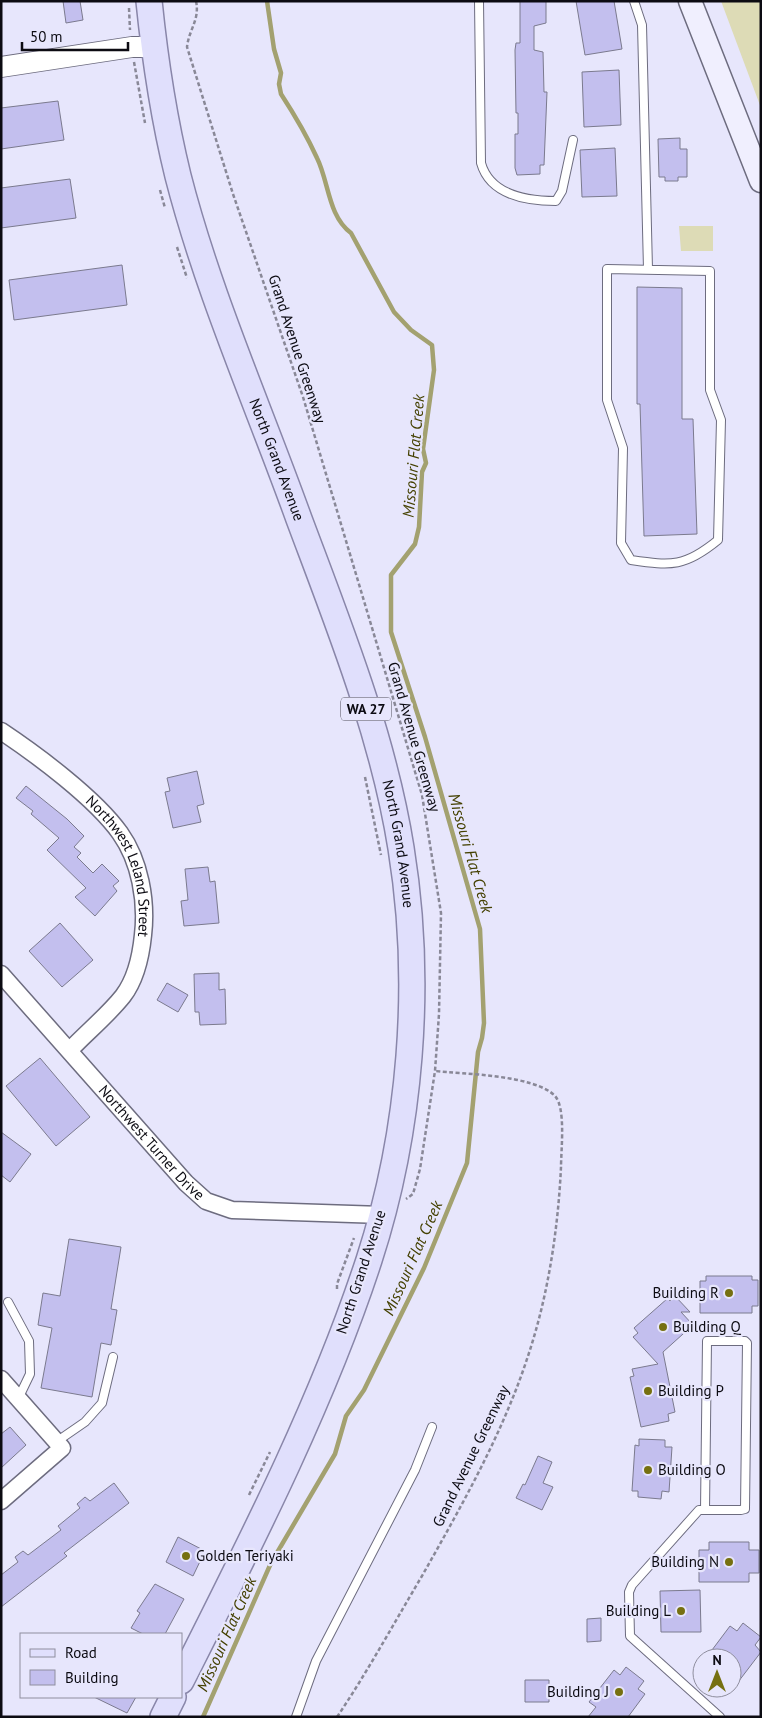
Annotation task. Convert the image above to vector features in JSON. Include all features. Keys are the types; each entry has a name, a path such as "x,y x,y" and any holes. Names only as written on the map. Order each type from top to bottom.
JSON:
{"main road":[{"name":"North Grand Avenue","path":"149,1 143,47 193,231 360,687 385,770 402,849 410,935 410,1037 403,1110 377,1209 369,1259 321,1388 182,1679"},
{"path":"690,1 761,181"},
{"path":"163,1717 172,1698"}],"street":[{"path":"1,67 143,47"},
{"name":"Northwest Leland Street","path":"1,731 27,749 88,799 120,833 138,872 145,916 141,958 124,995 70,1050"},
{"name":"Northwest Turner Drive","path":"1,974 186,1182 206,1201 232,1210 377,1209"},
{"path":"1,1379 59,1445 1,1501"}],"lane":[{"path":"479,1 481,163 484,175 496,187 506,192 539,201 556,201 562,191 573,140"},
{"path":"634,1 642,25 648,269"},
{"path":"607,269 648,269 710,271 710,390 721,420 718,540 702,553 676,565 631,560 621,543 622,448 607,400 607,269"},
{"path":"8,1302 29,1341 30,1374 18,1399"},
{"path":"705,1510 708,1341 745,1341 745,1509 705,1510 699,1510 629,1588 629,1632 632,1640 720,1717"},
{"path":"59,1445 85,1422 102,1403 113,1357"},
{"path":"296,1717 316,1661 415,1470 432,1427"}],"path":[{"path":"129,1 143,47 134,71 147,130"},
{"name":"Grand Avenue Greenway","path":"196,1 198,14 188,36 187,47 234,194 303,397 422,795 441,913 435,1071 496,1076 537,1085 549,1091 560,1102 562,1136 558,1210 552,1253 539,1320 516,1391 463,1504 362,1679 337,1717"},
{"path":"159,186 167,213"},
{"path":"175,240 189,285"},
{"path":"363,770 382,859"},
{"path":"338,1296 337,1284 377,1209 405,1199 413,1194 420,1169 435,1071"},
{"path":"249,1495 270,1451"}],"shaded area":[{"path":"721,1 761,1 761,108"},
{"path":"679,226 713,226 713,251 681,251"}],"building":[{"path":"63,1 80,1 83,20 66,23"},
{"path":"520,1 546,1 546,23 534,26 534,50 543,52 544,92 547,92 544,165 540,165 540,174 517,175 515,168 515,134 518,134 518,113 516,113 515,50 516,43 520,43"},
{"path":"576,1 614,1 622,49 585,55"},
{"path":"619,70 621,125 584,127 582,72"},
{"path":"58,101 64,140 1,149 1,108"},
{"path":"680,138 680,149 687,149 687,177 678,177 678,181 665,181 665,177 659,177 658,139"},
{"path":"615,148 617,196 582,197 580,150"},
{"path":"70,179 76,218 1,228 1,188"},
{"path":"122,265 127,305 14,320 9,280"},
{"path":"637,287 682,288 682,419 693,419 697,534 644,536 640,404 637,404"},
{"path":"197,771 204,804 197,806 201,822 173,828 165,792 170,791 167,778"},
{"path":"26,786 67,819 84,836 74,847 81,853 77,857 93,873 102,864 119,881 113,886 117,891 95,916 75,897 86,888 47,850 59,838 31,814 33,811 16,798"},
{"path":"208,867 210,882 215,881 219,923 184,926 181,901 188,900 185,869"},
{"path":"60,923 93,960 62,987 29,951"},
{"path":"219,973 219,990 225,989 226,1024 200,1025 199,1012 195,1012 194,974"},
{"path":"167,983 188,995 178,1012 157,1000"},
{"path":"40,1058 90,1117 56,1146 6,1086"},
{"path":"1,1132 31,1154 10,1182 1,1175"},
{"path":"69,1239 121,1247 111,1309 117,1310 111,1345 101,1343 92,1397 41,1388 52,1328 38,1325 43,1293 60,1296"},
{"name":"Building R","path":"706,1276 752,1276 752,1280 758,1280 758,1306 752,1306 752,1313 700,1313 700,1281 706,1281"},
{"path":"675,1296 690,1312 681,1312 693,1325 663,1352 675,1412 668,1414 669,1421 641,1427 630,1377 634,1376 632,1369 658,1364 633,1337 638,1333 634,1328 668,1298 670,1301"},
{"path":"10,1427 26,1445 1,1468 1,1434"},
{"name":"Building O","path":"639,1439 665,1440 665,1447 672,1447 669,1492 662,1491 661,1499 638,1497 638,1491 632,1491 635,1445 639,1446"},
{"path":"538,1456 552,1462 543,1483 553,1487 542,1510 516,1498 523,1484 525,1485"},
{"path":"114,1483 129,1503 64,1553 67,1556 1,1607 1,1575 18,1562 15,1557 23,1551 28,1555 61,1530 58,1526 80,1508 77,1504 85,1497 90,1501"},
{"name":"Golden Teriyaki","path":"178,1537 205,1551 193,1576 166,1562"},
{"name":"Building N","path":"709,1542 749,1542 749,1550 759,1550 759,1573 749,1573 749,1582 699,1582 699,1550 709,1550"},
{"path":"155,1584 184,1599 166,1633 141,1633 131,1628 140,1613 137,1611"},
{"name":"Building L","path":"700,1590 701,1632 661,1632 660,1591"},
{"path":"601,1618 601,1641 587,1642 587,1619"},
{"path":"743,1623 761,1637 755,1645 761,1652 742,1677 742,1648 714,1648 730,1626 737,1631"},
{"name":"Building J","path":"626,1667 644,1681 638,1689 645,1694 628,1717 588,1717 596,1707 589,1702 614,1670 620,1675"},
{"path":"525,1680 549,1680 549,1702 525,1702"},
{"path":"96,1698 135,1698 127,1713"}],"waterway":[{"name":"Missouri Flat Creek","path":"203,1717 271,1563 335,1454 346,1416 364,1390 424,1268 467,1163 478,1052 484,1023 480,929 425,737 391,632 391,575 415,544 419,527 422,472 426,463 423,449 434,370 432,345 411,330 394,312 351,233 343,226 333,208 317,158 281,94 279,84 281,73 274,49 267,1"}],"place":[{"name":"Building R","path":"729,1293"},
{"name":"Building Q","path":"663,1327"},
{"name":"Building P","path":"648,1391"},
{"name":"Building O","path":"648,1470"},
{"name":"Golden Teriyaki","path":"186,1556"},
{"name":"Building N","path":"729,1562"},
{"name":"Building L","path":"681,1611"},
{"name":"Building J","path":"619,1692"}]}
